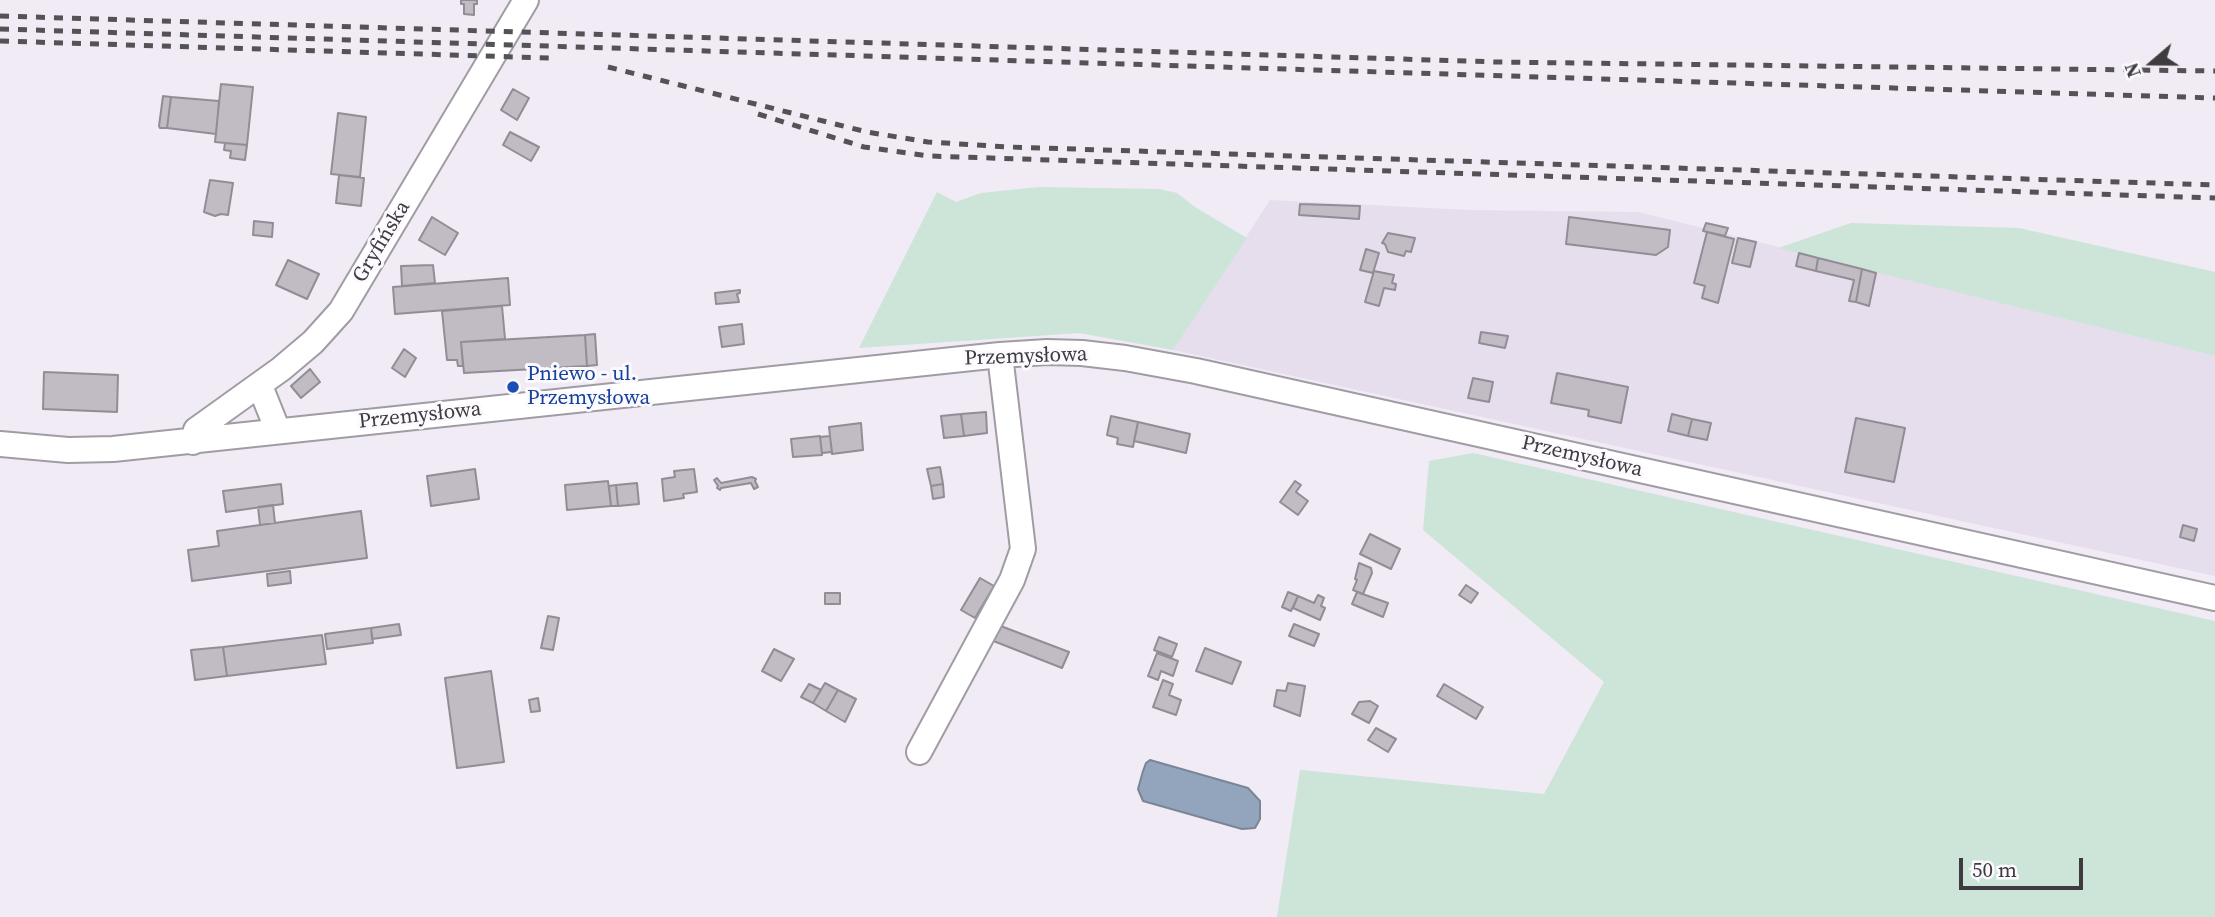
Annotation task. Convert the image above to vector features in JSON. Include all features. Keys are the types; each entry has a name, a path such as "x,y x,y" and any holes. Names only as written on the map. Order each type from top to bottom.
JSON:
{"street":[{"name":"Gryfińska","path":"193,442 194,434 202,426 260,386 313,342 341,311 526,0"},
{"name":"Przemysłowa","path":"0,444 78,450 193,442 1000,355 1062,352 1103,355 1196,371 2215,598"},
{"path":"919,752 1012,580 1023,549 1000,355"},
{"path":"260,386 278,431"}],"shaded area":[{"path":"1270,200 1469,210 1638,212 2215,356 2215,576 1173,350"}],"green space":[{"path":"1039,187 1159,189 1177,193 1247,238 1173,350 1079,333 859,348 937,192 956,202 981,193"},
{"path":"1851,223 2019,228 2215,272 2215,356 1778,248"},
{"path":"1473,453 2215,621 2215,917 1277,917 1300,770 1544,794 1604,682 1423,530 1429,461"}],"water":[{"path":"1150,760 1248,788 1260,801 1260,819 1255,828 1242,829 1143,801 1138,789 1146,763"}],"building":[{"path":"461,0 477,0 477,4 474,4 474,15 464,14"},
{"path":"221,84 253,87 247,145 215,142"},
{"path":"513,89 529,98 517,120 501,110"},
{"path":"163,96 171,97 167,128 159,126"},
{"path":"171,97 219,101 216,134 167,128"},
{"path":"338,113 366,117 360,177 331,174"},
{"path":"510,132 539,147 531,161 503,145"},
{"path":"225,143 247,145 245,160 230,158 231,151 224,150"},
{"path":"339,175 364,178 361,206 336,203"},
{"path":"210,180 233,183 228,215 215,216 204,212"},
{"path":"1300,204 1360,206 1359,219 1299,215"},
{"path":"432,217 458,233 445,255 419,240"},
{"path":"1569,217 1670,230 1668,247 1656,255 1566,244"},
{"path":"254,221 273,223 272,237 253,235"},
{"path":"1706,223 1728,228 1725,236 1703,231"},
{"path":"1707,232 1734,239 1718,303 1702,298 1705,286 1694,283"},
{"path":"1388,233 1415,238 1411,252 1406,251 1404,256 1388,252 1382,243"},
{"path":"1738,238 1756,242 1750,267 1732,263"},
{"path":"1366,249 1379,253 1373,273 1360,270"},
{"path":"1799,253 1818,258 1816,271 1796,266"},
{"path":"1818,258 1862,269 1856,302 1849,301 1854,280 1816,271"},
{"path":"288,260 319,274 307,299 276,285"},
{"path":"433,265 435,283 402,286 401,266"},
{"path":"1862,269 1876,273 1869,306 1856,302"},
{"path":"1374,271 1394,275 1392,283 1396,284 1395,290 1384,288 1379,306 1365,302"},
{"path":"508,278 510,305 395,314 393,287"},
{"path":"740,290 737,294 739,302 716,304 715,293"},
{"path":"502,306 505,339 461,342 463,366 458,366 457,360 447,360 442,311"},
{"path":"742,324 744,344 722,347 719,327"},
{"path":"1481,332 1508,336 1505,348 1479,343"},
{"path":"595,334 597,365 587,366 585,335"},
{"path":"585,335 587,366 464,373 461,342"},
{"path":"404,349 416,358 405,377 392,368"},
{"path":"310,369 320,382 301,398 291,386"},
{"path":"44,372 118,375 117,412 43,409"},
{"path":"1557,373 1628,387 1621,423 1588,416 1589,410 1551,403"},
{"path":"1473,378 1493,382 1489,402 1468,398"},
{"path":"986,412 987,433 964,436 961,414"},
{"path":"961,414 964,436 944,438 941,416"},
{"path":"1672,414 1692,419 1688,436 1668,431"},
{"path":"1111,416 1138,422 1133,447 1117,444 1118,438 1107,435"},
{"path":"1856,418 1905,428 1894,482 1845,472"},
{"path":"1692,419 1711,423 1707,440 1688,436"},
{"path":"1138,422 1190,434 1186,453 1134,441"},
{"path":"861,423 863,450 832,454 829,427"},
{"path":"820,436 822,455 793,457 791,439"},
{"path":"830,436 832,452 822,453 820,437"},
{"path":"940,467 943,484 931,486 927,469"},
{"path":"475,469 479,499 431,506 427,476"},
{"path":"694,469 697,492 683,494 684,498 664,501 662,479 675,477 674,471"},
{"path":"752,477 756,479 758,487 754,489 751,483 720,490 714,480 717,478 721,483"},
{"path":"608,481 611,506 567,510 565,485"},
{"path":"1295,481 1301,485 1296,492 1308,501 1298,515 1280,502"},
{"path":"637,483 639,504 618,506 616,485"},
{"path":"281,484 283,504 226,512 223,491"},
{"path":"943,484 944,497 933,499 931,486"},
{"path":"616,485 618,506 611,506 609,486"},
{"path":"273,505 275,523 260,525 258,507"},
{"path":"361,511 367,558 192,581 188,550 219,546 217,531"},
{"path":"2183,525 2197,529 2194,541 2180,537"},
{"path":"1370,534 1400,549 1391,569 1360,554"},
{"path":"1359,563 1371,568 1372,573 1363,594 1353,590"},
{"path":"290,571 291,583 268,586 267,574"},
{"path":"980,578 994,586 975,618 961,610"},
{"path":"1466,585 1478,593 1471,603 1459,595"},
{"path":"1288,592 1298,596 1291,611 1282,607"},
{"path":"1357,592 1388,603 1383,617 1352,604"},
{"path":"825,593 840,593 840,604 825,604"},
{"path":"1318,595 1324,598 1321,606 1325,608 1320,620 1293,608 1298,596 1314,603"},
{"path":"548,616 559,618 553,650 541,648"},
{"path":"399,624 401,635 372,639 371,628"},
{"path":"1294,624 1319,634 1314,646 1289,636"},
{"path":"998,625 1069,652 1062,668 991,640"},
{"path":"371,628 373,643 327,649 325,634"},
{"path":"322,635 326,664 227,676 223,647"},
{"path":"1159,637 1177,644 1172,657 1154,650"},
{"path":"223,647 227,676 195,680 191,650"},
{"path":"1205,648 1241,662 1232,684 1196,671"},
{"path":"774,649 794,659 781,681 762,671"},
{"path":"1157,653 1178,661 1173,676 1161,671 1158,680 1148,676"},
{"path":"491,671 504,762 457,768 445,678"},
{"path":"1163,680 1173,684 1169,695 1181,700 1176,715 1153,707"},
{"path":"825,683 838,690 826,711 813,703"},
{"path":"1288,683 1305,686 1300,716 1274,706 1277,690 1286,691"},
{"path":"809,684 821,690 813,703 801,697"},
{"path":"1444,684 1483,707 1476,719 1437,696"},
{"path":"838,690 856,699 845,722 826,711"},
{"path":"538,698 540,711 531,712 529,700"},
{"path":"1370,701 1378,706 1369,723 1352,714 1359,702"},
{"path":"1376,728 1396,739 1388,752 1368,740"}],"railway":[{"path":"0,16 1497,62 2215,71"},
{"path":"0,29 2215,98"},
{"path":"0,41 549,58"},
{"path":"608,67 867,132 928,142 1009,147 2215,185"},
{"path":"758,114 864,147 929,156 2215,198"}],"place":[{"name":"Pniewo - ul. Przemysłowa","path":"513,387"}]}
